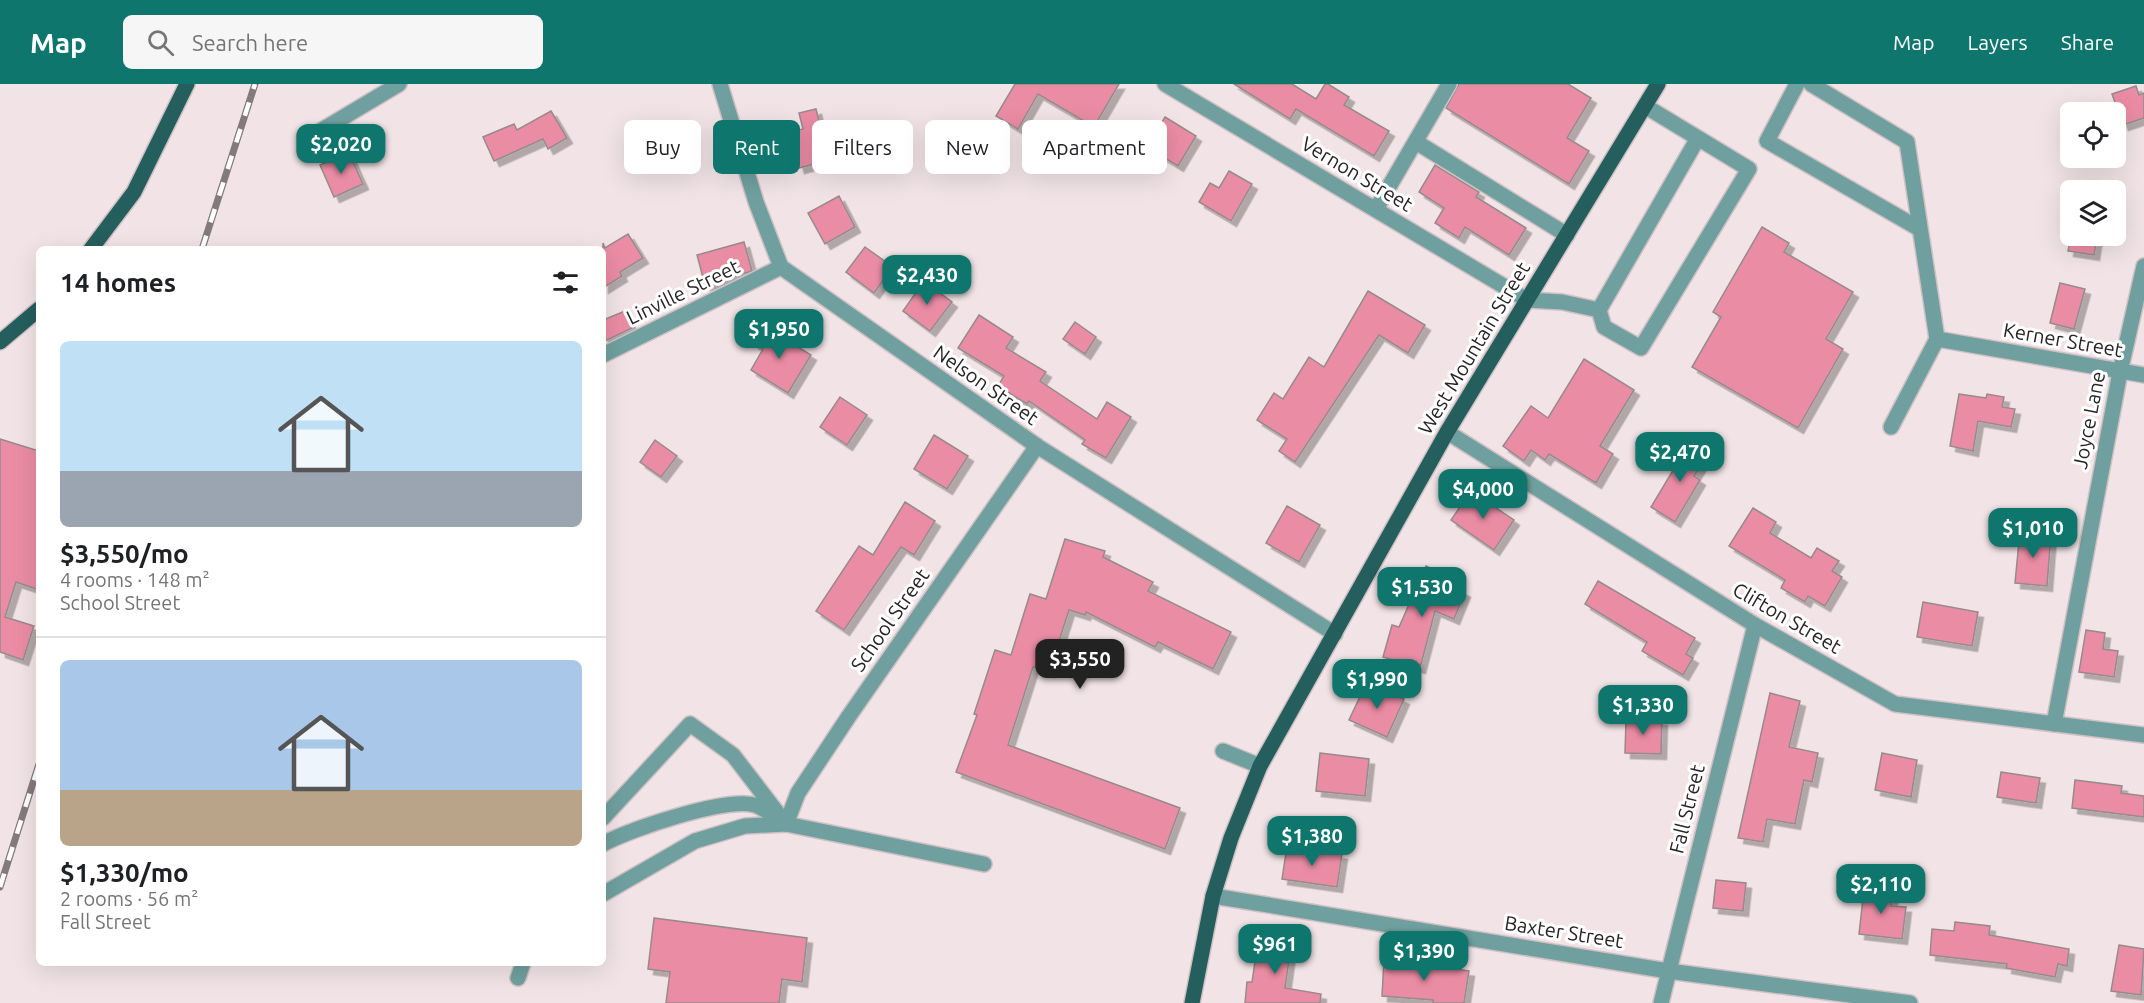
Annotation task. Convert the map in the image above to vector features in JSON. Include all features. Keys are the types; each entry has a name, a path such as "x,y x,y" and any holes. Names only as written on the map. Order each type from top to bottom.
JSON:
{"main road":[{"path":"93,246 134,192 187,84"},
{"name":"West Mountain Street","path":"1192,1003 1213,896 1231,838 1260,766 1447,432 1658,84"},
{"path":"0,342 36,312"}],"street":[{"path":"317,133 399,84"},
{"path":"720,84 756,202 781,267"},
{"name":"Vernon Street","path":"1165,84 1527,300"},
{"path":"1376,209 1449,84"},
{"path":"1797,84 1767,141 1918,228"},
{"path":"1811,84 1906,142 1937,339 1891,427"},
{"path":"1645,106 1698,138 1749,169 1641,348 1604,327 1599,310 1698,138"},
{"path":"1416,142 1566,235"},
{"name":"Joyce Lane","path":"2054,724 2120,372 2144,266"},
{"name":"Linville Street","path":"606,354 781,267"},
{"name":"Nelson Street","path":"781,267 1037,446 1335,634"},
{"path":"1527,300 1562,302 1599,310"},
{"name":"Kerner Street","path":"1937,339 2144,375"},
{"name":"Clifton Street","path":"1447,432 1755,625 1895,704 2144,735"},
{"name":"School Street","path":"786,824 798,793 836,735 1037,446"},
{"name":"Fall Street","path":"1661,1003 1755,625"},
{"path":"606,815 690,724 733,755 786,824"},
{"path":"1223,751 1260,766"},
{"path":"606,843 658,820 730,805 755,805 786,824"},
{"path":"606,892 694,841 745,826 786,824 984,864"},
{"name":"Baxter Street","path":"1213,896 1668,971 1910,1003"}],"building":[{"path":"1015,84 1119,84 1098,120 1082,120 1038,94 1018,129 1010,124 1010,120 1003,120 996,116"},
{"path":"1234,84 1292,84 1316,99 1325,84 1328,84 1349,97 1344,105 1389,131 1374,156 1296,109 1290,119"},
{"path":"1459,84 1568,84 1591,98 1567,138 1589,151 1569,184 1446,108"},
{"path":"2136,86 2139,95 2144,93 2144,118 2126,124 2126,102 2115,102 2112,94"},
{"path":"816,109 819,120 812,120 812,165 800,168 800,130 803,129 799,113"},
{"path":"551,111 567,138 548,149 543,139 494,161 483,137 514,124 517,130"},
{"path":"1165,117 1196,136 1178,166 1167,159 1167,120 1163,120"},
{"path":"349,153 363,184 334,197 320,165"},
{"path":"1435,165 1479,192 1476,197 1526,228 1509,255 1465,227 1459,238 1435,223 1444,208 1419,192"},
{"path":"1229,171 1252,184 1231,221 1199,202 1210,183 1219,188"},
{"path":"839,196 855,227 825,244 808,213"},
{"path":"1762,227 1789,243 1784,252 1853,292 1826,339 1843,349 1798,428 1692,367 1721,317 1713,312"},
{"path":"628,234 643,258 620,272 622,276 606,286 606,247"},
{"path":"744,242 752,271 705,285 697,255"},
{"path":"2069,246 2095,246 2094,255 2068,251"},
{"path":"865,247 893,267 874,293 846,272"},
{"path":"924,281 952,302 930,331 903,311"},
{"path":"2060,283 2085,289 2074,329 2050,323"},
{"path":"1368,291 1425,325 1408,353 1379,335 1295,462 1279,451 1287,439 1257,420 1274,393 1283,399 1309,357 1324,367"},
{"path":"625,311 632,328 606,341 606,319"},
{"path":"979,315 1013,337 1006,348 1046,372 1040,381 1097,419 1107,402 1131,417 1106,458 1082,444 1085,440 1029,401 1027,404 998,386 1004,376 958,348"},
{"path":"1075,322 1096,337 1085,354 1063,339"},
{"path":"764,326 811,355 788,393 751,370 763,349 753,343"},
{"path":"1584,359 1634,390 1600,446 1613,454 1596,483 1549,454 1545,460 1531,450 1524,461 1503,446 1531,406 1548,418"},
{"path":"1959,394 1986,398 1987,394 2004,397 2002,407 2015,409 2011,427 1978,421 1973,451 1950,446"},
{"path":"840,397 867,415 847,445 820,427"},
{"path":"934,435 968,456 947,489 914,469"},
{"path":"0,439 36,450 36,589 16,582 5,617 34,626 23,660 0,652"},
{"path":"655,440 677,456 661,477 640,462"},
{"path":"1690,442 1708,453 1694,476 1700,480 1675,522 1651,507"},
{"path":"1471,491 1514,520 1494,550 1451,520"},
{"path":"905,502 935,521 914,555 901,547 844,630 816,611 859,546 873,555"},
{"path":"1287,506 1320,525 1299,562 1266,543"},
{"path":"1753,508 1776,522 1770,533 1811,558 1817,548 1839,561 1832,571 1842,577 1825,606 1808,596 1805,602 1781,588 1785,580 1729,546"},
{"path":"2020,531 2051,534 2047,586 2015,583"},
{"path":"1065,539 1105,551 1103,557 1153,582 1148,591 1231,632 1213,669 1158,642 1155,647 1086,612 1085,615 1069,610 1049,672 1033,667 1008,745 1180,808 1165,849 956,772 977,715 974,714 995,650 1011,655 1030,594 1046,599"},
{"path":"1426,566 1442,574 1439,580 1465,592 1454,619 1435,611 1420,668 1383,657 1392,625 1399,627"},
{"path":"1598,581 1695,638 1686,654 1693,658 1683,675 1642,651 1647,642 1585,604"},
{"path":"1923,602 1978,612 1972,646 1917,637"},
{"path":"2086,630 2105,633 2103,649 2118,651 2114,677 2079,672"},
{"path":"1367,682 1404,699 1387,737 1349,720"},
{"path":"1770,693 1800,701 1789,747 1818,753 1812,782 1804,780 1795,824 1767,819 1763,842 1738,838"},
{"path":"1626,719 1662,720 1661,754 1625,753"},
{"path":"1320,753 1369,759 1365,796 1316,791"},
{"path":"1882,753 1917,760 1911,797 1875,790"},
{"path":"2001,772 2040,778 2036,803 1997,797"},
{"path":"2075,780 2122,786 2121,793 2144,796 2144,817 2072,808"},
{"path":"1287,846 1342,854 1337,887 1282,879"},
{"path":"1716,880 1746,883 1743,911 1713,908"},
{"path":"1864,889 1893,892 1891,906 1906,907 1902,939 1859,934"},
{"path":"654,918 807,938 802,982 782,979 779,1003 666,1003 670,972 648,969"},
{"path":"1955,922 1990,926 1989,935 2069,949 2067,966 2058,964 2055,977 2006,968 2007,964 1930,955 1932,929 1954,931"},
{"path":"1259,934 1292,939 1285,988 1321,994 1320,1003 1245,1003 1247,982 1252,982"},
{"path":"2119,945 2144,949 2141,995 2111,991"},
{"path":"1384,959 1469,971 1464,1003 1433,1003 1433,1000 1382,996"}],"railway":[{"path":"203,246 255,84"},
{"path":"0,887 36,773"}]}
